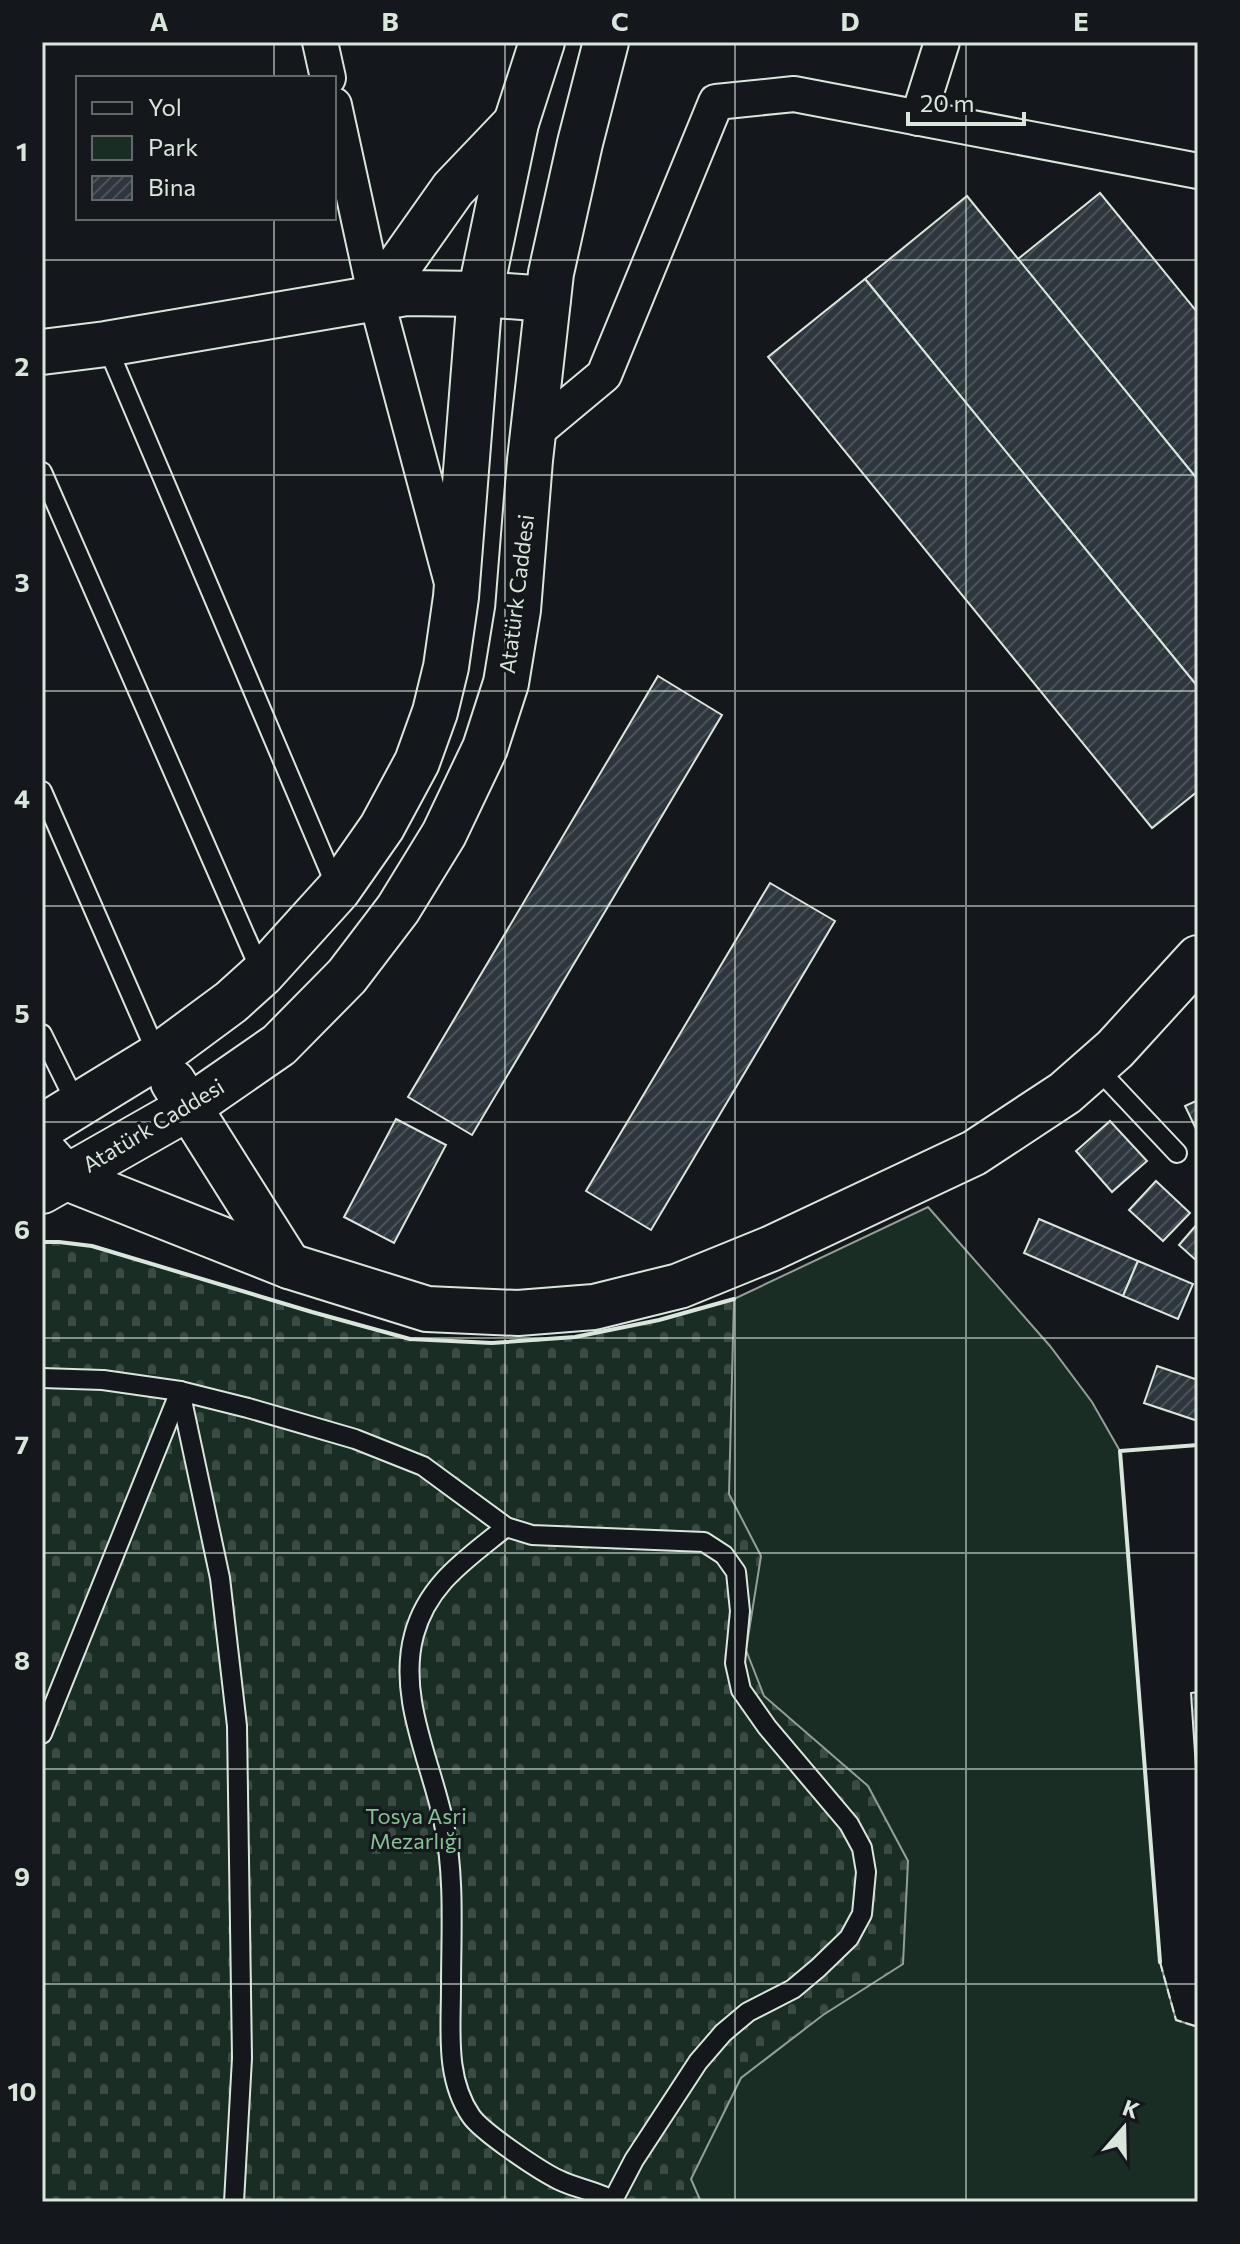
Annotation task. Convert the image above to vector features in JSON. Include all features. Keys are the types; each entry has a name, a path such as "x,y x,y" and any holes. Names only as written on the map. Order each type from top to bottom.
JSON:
{"main road":[{"path":"60,1116 158,1056 231,1002 262,974 338,890 382,827 417,762 435,712 446,667 456,597 480,294 516,123 542,42"},
{"name":"Atatürk Caddesi","path":"50,1173 188,1108 279,1045 347,976 398,909 444,834 485,748 506,683 518,610 532,435 551,273 606,42"},
{"path":"376,298 453,189 516,123"},
{"path":"42,352 406,293 548,299"},
{"path":"50,1173 289,1266 427,1309 518,1313 594,1307 679,1286 770,1249 974,1153 1065,1093 1115,1049 1198,958"},
{"path":"158,1056 289,1266"}],"street":[{"path":"320,42 328,76"},
{"path":"918,118 942,42"},
{"path":"532,435 604,375 716,102 794,94 1198,171"},
{"path":"336,114 376,298 456,597"}],"lane":[{"path":"42,333 42,352"},
{"path":"106,344 338,890"},
{"path":"42,472 262,974"},
{"path":"42,791 158,1056"},
{"path":"42,1034 60,1116"},
{"path":"1095,1066 1177,1153"},
{"path":"42,1378 103,1380 180,1391 248,1408 355,1439 423,1466 506,1527 532,1535 704,1542 724,1555 736,1572 740,1611 735,1663 741,1690 767,1727 849,1824 862,1848 866,1872 862,1914 849,1938 818,1968 793,1989 748,2012 698,2062 634,2160 614,2201 559,2180 515,2152 473,2119 456,2089 451,2050 450,1874 444,1825 416,1717 409,1676 414,1636 425,1606 445,1577 506,1527"},
{"path":"42,1734 180,1391"},
{"path":"180,1391 220,1578 237,1726 242,2058 234,2202"}],"green space":[{"name":"Tosya Asri Mezarlığı","path":"928,1207 1050,1346 1092,1402 1120,1451 1160,1962 1176,2020 1198,2027 1198,2202 42,2202 42,1242 92,1246 410,1339 492,1343 575,1337 659,1320 734,1299"},
{"name":"Tosya Asri Mezarlığı","path":"42,1242 92,1246 411,1339 492,1343 575,1337 659,1320 734,1299 729,1494 761,1556 746,1650 764,1696 868,1786 908,1861 903,1964 823,2015 741,2078 691,2179 701,2202 42,2202"}],"building":[{"path":"1100,193 1198,313 1198,480 1018,259"},
{"path":"967,196 1198,480 1198,687 865,279"},
{"path":"865,279 1198,687 1198,791 1152,828 768,357"},
{"path":"658,676 722,715 472,1135 408,1097"},
{"path":"770,883 835,921 651,1230 586,1191"},
{"path":"1198,1100 1198,1133 1185,1106"},
{"path":"396,1119 446,1145 394,1243 344,1217"},
{"path":"1110,1121 1147,1161 1112,1192 1076,1151"},
{"path":"1156,1181 1190,1213 1163,1241 1129,1210"},
{"path":"1039,1219 1138,1261 1123,1296 1024,1253"},
{"path":"1198,1223 1198,1262 1179,1245"},
{"path":"1138,1261 1193,1284 1178,1319 1123,1296"},
{"path":"1157,1366 1198,1380 1198,1421 1144,1403"},
{"path":"1198,1692 1198,1797 1191,1693"}],"fence":[{"path":"1160,1962 1176,2020 1198,2027"}],"wall":[{"path":"42,1242 92,1246 410,1339 492,1343 575,1337 659,1320 734,1299"},
{"path":"1160,1962 1120,1451 1198,1445"}]}
